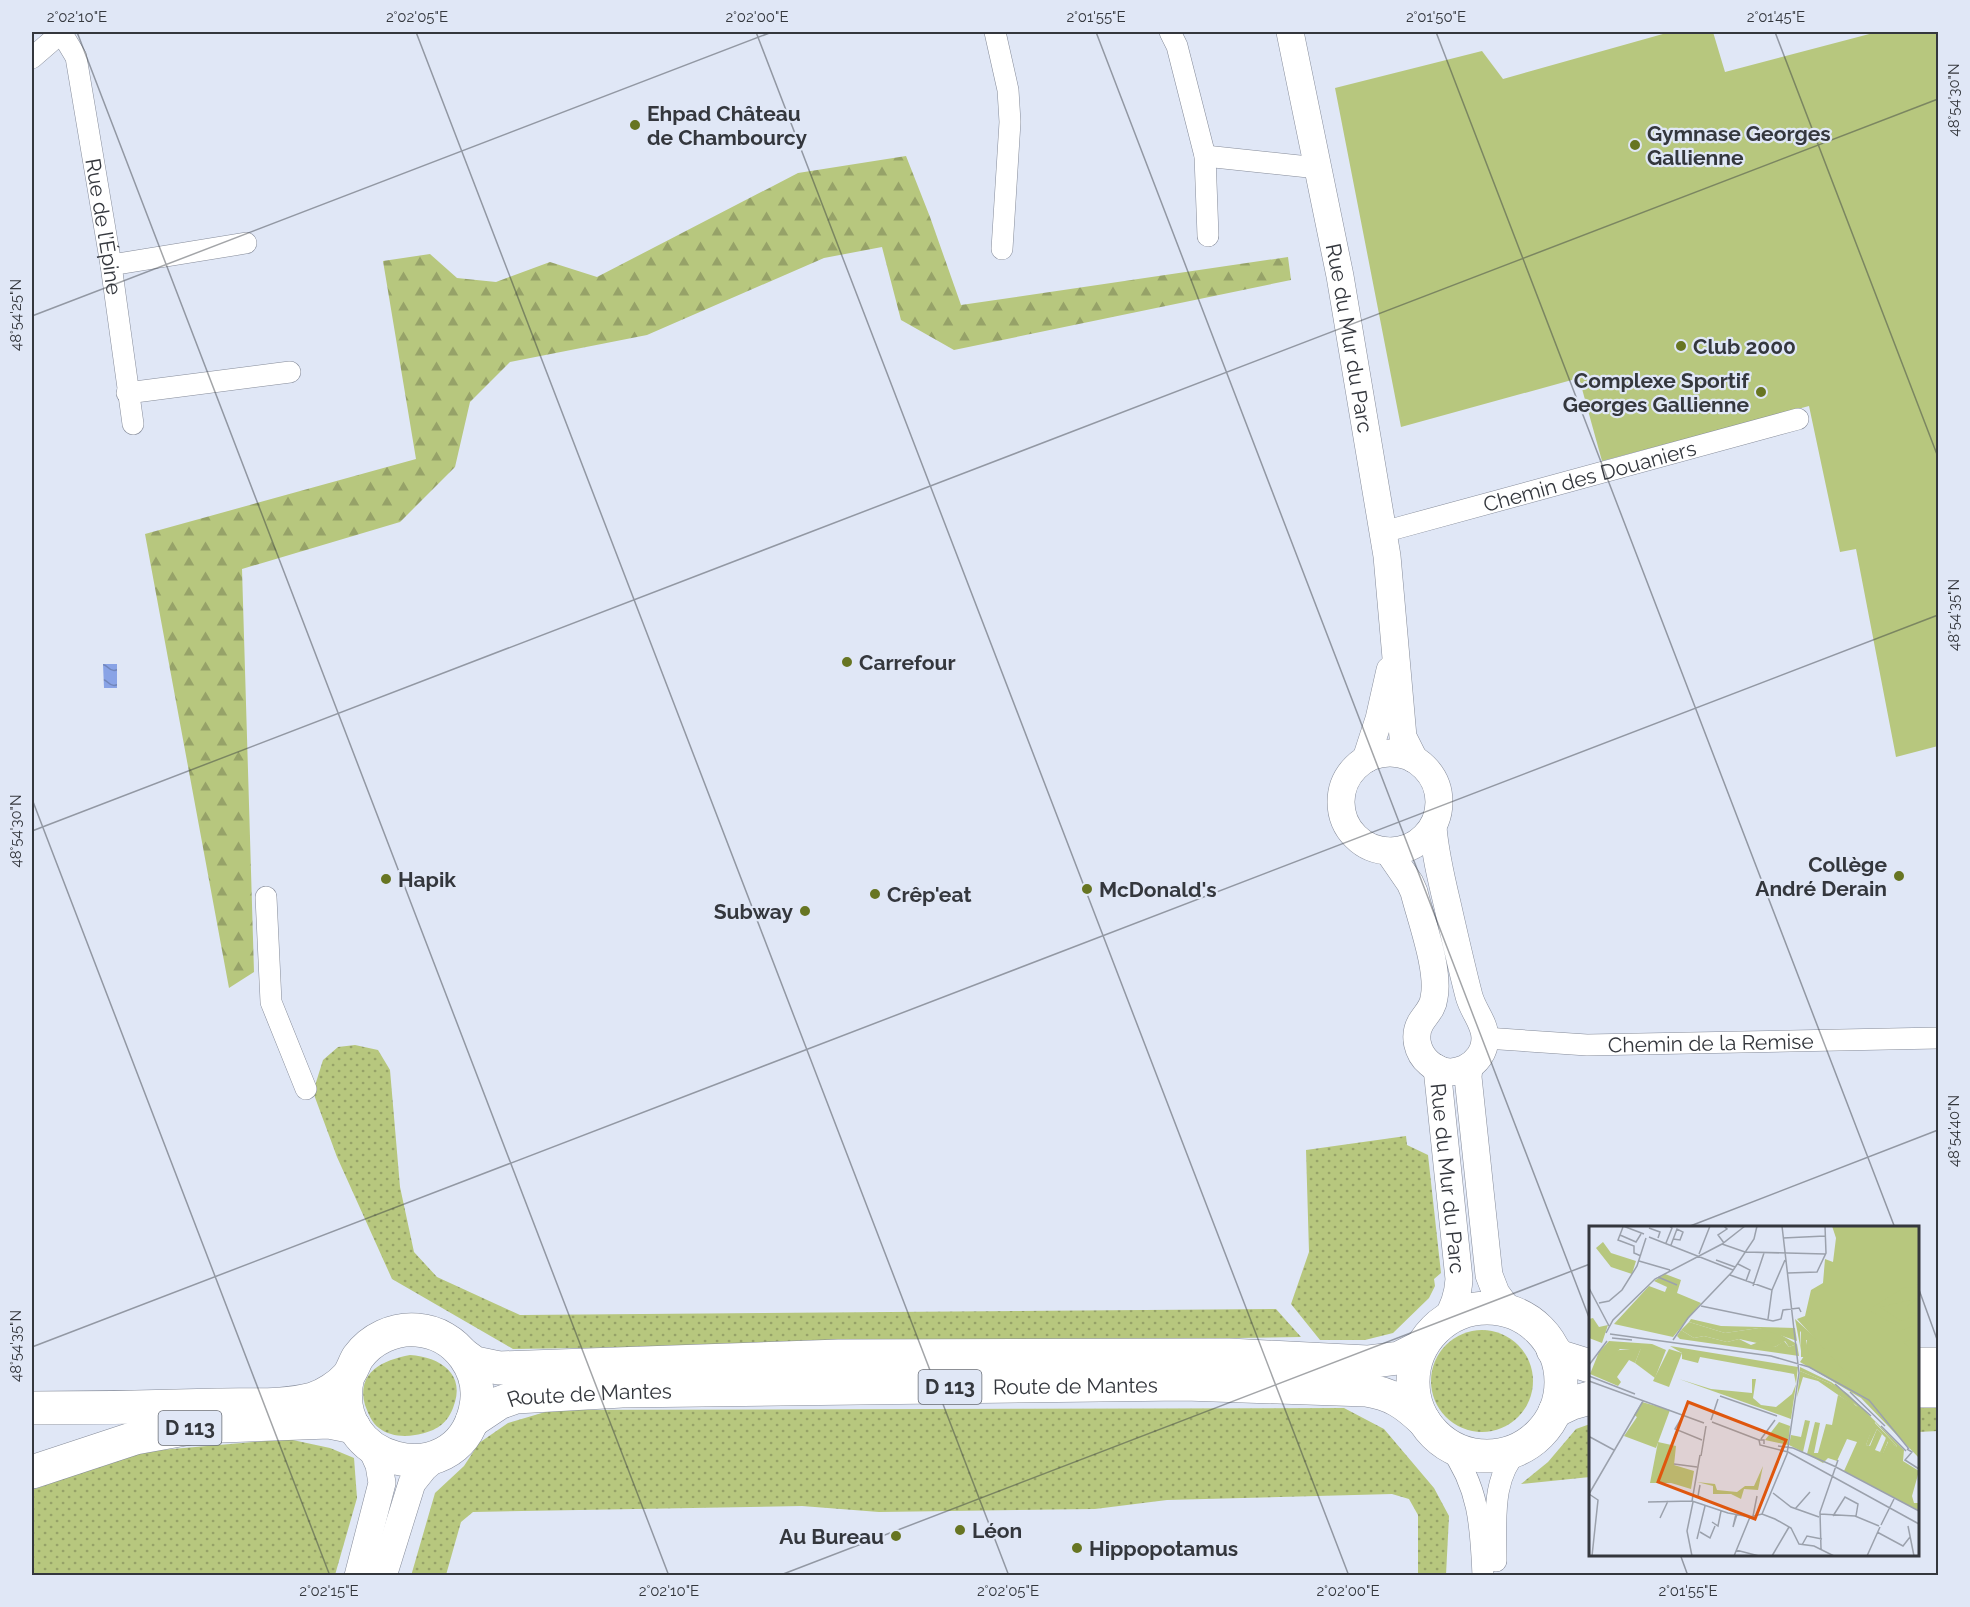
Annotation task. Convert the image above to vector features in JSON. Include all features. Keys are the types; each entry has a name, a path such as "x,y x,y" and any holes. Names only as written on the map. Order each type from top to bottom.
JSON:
{"main road":[{"path":"1553,1350 1561,1380 1559,1396 1554,1411 1538,1435 1523,1446 1505,1454 1485,1456 1466,1452 1448,1444 1424,1421 1413,1389 1415,1364 1421,1347 1431,1333 1444,1322 1460,1314 1476,1309 1493,1308 1510,1312 1539,1329 1553,1350 1561,1357 1589,1366"},
{"path":"420,1330 438,1335 464,1355 473,1372 477,1390 476,1408 472,1420 460,1439 440,1454 428,1459 405,1461 384,1455 362,1437 346,1405 346,1388 348,1376 357,1359 370,1344 381,1337 400,1331 420,1330"},
{"name":"Route de Mantes","path":"464,1355 475,1363 499,1368 839,1356 1229,1355 1367,1362 1399,1358 1421,1347"},
{"path":"1919,1364 1938,1364"},
{"name":"D 113","path":"32,1408 293,1402 320,1396 348,1376"},
{"name":"Route de Mantes","path":"472,1420 499,1403 516,1397 622,1391 1185,1384 1366,1390 1391,1396 1406,1405 1424,1421"},
{"path":"1919,1391 1938,1391"},
{"path":"1554,1411 1589,1398"},
{"name":"D 113","path":"32,1472 135,1438 196,1427 328,1422 362,1437"}],"street":[{"path":"32,58 62,32"},
{"name":"Rue de l’Épine","path":"62,32 76,57 111,265 133,424"},
{"path":"995,32 1008,90 1010,122 1002,249"},
{"path":"1170,32 1177,46 1205,156 1208,236"},
{"name":"Rue du Mur du Parc","path":"1290,32 1357,375 1387,556 1403,737 1414,759"},
{"path":"1205,156 1318,168"},
{"path":"111,265 246,243"},
{"path":"128,393 290,372"},
{"name":"Chemin des Douaniers","path":"1383,532 1798,419"},
{"name":"Rue du Mur du Parc","path":"1366,759 1379,719 1395,648"},
{"path":"1433,827 1414,845 1401,850 1388,851 1365,845 1346,826 1341,812 1341,796 1345,782 1354,768 1366,759 1382,753 1398,753 1414,759 1424,766 1432,777 1437,789 1438,808 1433,827 1437,858 1466,985 1473,1008 1484,1027 1485,1038"},
{"name":"Rue du Mur du Parc","path":"1388,851 1414,892 1434,968 1436,983 1434,999 1432,1007 1420,1024 1417,1037 1422,1055 1437,1068 1453,1072 1469,1067 1476,1061 1482,1052 1485,1038"},
{"path":"266,897 270,1002 306,1089"},
{"name":"Chemin de la Remise","path":"1485,1038 1587,1045 1938,1038"},
{"name":"Rue du Mur du Parc","path":"1469,1067 1468,1077 1489,1275 1496,1293 1510,1312"},
{"name":"Rue du Mur du Parc","path":"1437,1068 1459,1279 1458,1296 1444,1322"},
{"path":"358,1575 382,1482 380,1465 362,1437"},
{"path":"1448,1444 1461,1464 1477,1503 1481,1527 1483,1575"},
{"path":"1496,1575 1496,1503 1506,1468 1516,1452 1523,1446"},
{"path":"383,1575 412,1483 440,1454"}],"green space":[{"name":"Complexe Sportif Georges Gallienne","path":"1670,32 1713,32 1725,72 1877,32 1938,32 1938,746 1896,757 1856,549 1840,552 1809,406 1602,461 1579,378 1401,427 1335,88 1482,51 1503,79"},
{"path":"906,156 961,305 1288,257 1291,280 954,350 901,320 882,247 824,258 647,335 510,362 470,402 455,467 400,522 242,569 254,972 229,988 145,534 416,459 383,261 430,254 457,278 496,282 550,262 597,277 798,173"},
{"path":"355,1045 378,1050 390,1070 400,1187 414,1252 437,1277 520,1315 1276,1309 1301,1337 513,1349 392,1279 337,1157 313,1092 323,1060 338,1047"},
{"path":"1406,1136 1407,1145 1428,1155 1441,1273 1434,1279 1435,1286 1429,1298 1393,1333 1365,1340 1320,1340 1291,1304 1309,1252 1306,1150"},
{"path":"1482,1330 1501,1334 1518,1345 1529,1362 1533,1381 1529,1400 1518,1417 1501,1428 1482,1432 1463,1428 1446,1417 1435,1400 1431,1381 1435,1362 1446,1345 1463,1334"},
{"path":"410,1355 431,1359 448,1370 456,1386 453,1408 443,1424 428,1432 406,1436 387,1433 372,1421 365,1405 364,1384 374,1369 390,1360"},
{"path":"1938,1406 1938,1431 1919,1432 1919,1407"},
{"path":"1344,1408 1384,1429 1434,1488 1449,1516 1446,1575 1418,1576 1418,1515 1409,1499 1392,1494 1167,1500 1095,1509 879,1512 802,1506 473,1512 461,1522 446,1575 411,1576 435,1493 464,1466 479,1443 508,1423 552,1410"},
{"path":"1589,1424 1589,1477 1521,1484 1548,1462 1576,1429"},
{"path":"288,1439 330,1448 354,1458 357,1498 335,1575 32,1576 32,1490 138,1452"}],"water":[{"path":"103,664 117,664 117,688 104,688"}],"place":[{"name":"Ehpad Château de Chambourcy","path":"635,125"},
{"name":"Gymnase Georges Gallienne","path":"1635,145"},
{"name":"Club 2000","path":"1681,346"},
{"name":"Complexe Sportif Georges Gallienne","path":"1761,392"},
{"name":"Carrefour","path":"847,662"},
{"name":"Collège André Derain","path":"1899,876"},
{"name":"Hapik","path":"386,879"},
{"name":"McDonald's","path":"1087,889"},
{"name":"Crêp'eat","path":"875,894"},
{"name":"Subway","path":"805,911"},
{"name":"Léon","path":"960,1530"},
{"name":"Au Bureau","path":"896,1536"},
{"name":"Hippopotamus","path":"1077,1548"}]}
